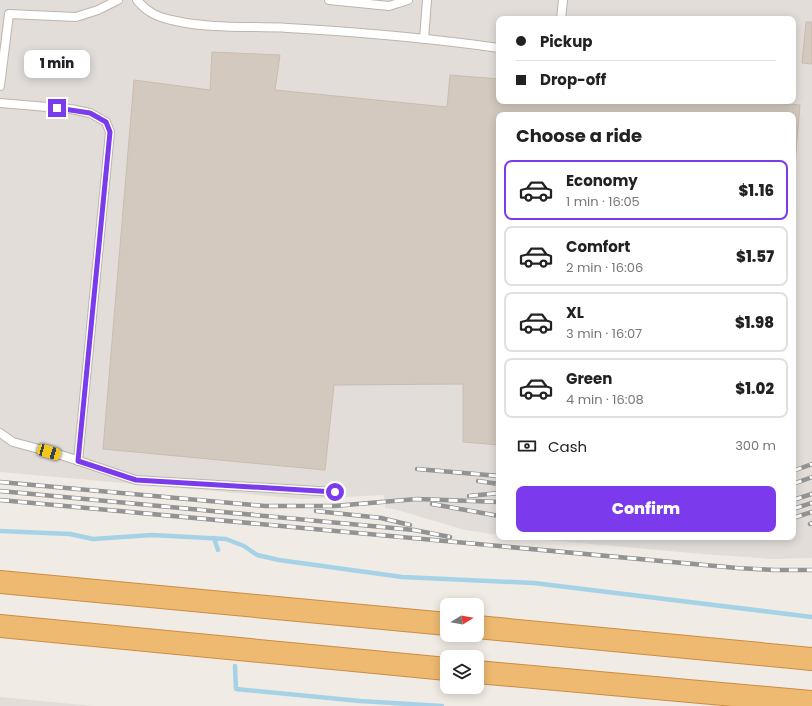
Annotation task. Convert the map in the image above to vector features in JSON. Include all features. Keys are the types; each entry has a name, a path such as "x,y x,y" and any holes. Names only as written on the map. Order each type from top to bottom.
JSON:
{"highway":[{"path":"0,582 440,623"},
{"path":"0,626 440,668"},
{"path":"484,628 812,658"},
{"path":"484,673 812,702"}],"lane":[{"path":"0,13 50,18 76,17 98,10 118,0"},
{"path":"137,0 142,7 154,15 192,24 288,28 424,39 496,48"},
{"path":"329,0 389,6 408,0"},
{"path":"424,39 427,0"},
{"path":"561,16 563,0"},
{"path":"0,86 9,14"},
{"path":"0,103 71,109 90,113 106,122 110,132 78,461"},
{"path":"0,433 13,442 136,480 335,492"}],"shaded area":[{"path":"0,0 812,0 812,558 774,559 546,540 796,540 796,112 496,112 496,535 465,530 394,509 385,508 384,495 303,499 0,472"},
{"path":"0,697 94,706 0,706"}],"building":[{"path":"806,22 812,22 812,64 802,63"},
{"path":"212,52 280,55 275,90 447,107 450,75 496,79 496,104 800,105 796,152 796,112 496,112 496,445 463,442 463,384 334,385 325,470 103,449 134,80 210,90"}],"waterway":[{"path":"0,531 70,534 93,539 152,535 226,539 244,546 257,555 279,560 402,577 534,583 812,617"},
{"path":"214,538 218,550"},
{"path":"235,666 236,689 360,701 442,706"}],"railway":[{"path":"796,470 812,464"},
{"path":"417,469 496,476"},
{"path":"796,483 812,477"},
{"path":"478,481 496,484"},
{"path":"0,482 265,506 334,506 417,499 496,502"},
{"path":"0,491 414,530 450,537"},
{"path":"469,496 496,493"},
{"path":"796,499 812,494"},
{"path":"0,500 737,568 812,570"},
{"path":"796,508 812,503"},
{"path":"432,504 496,515"},
{"path":"316,511 381,518 410,525"},
{"path":"796,517 812,512"}],"route":[{"path":"57,108 90,113 106,122 110,132 78,461 136,480 335,492"}]}
